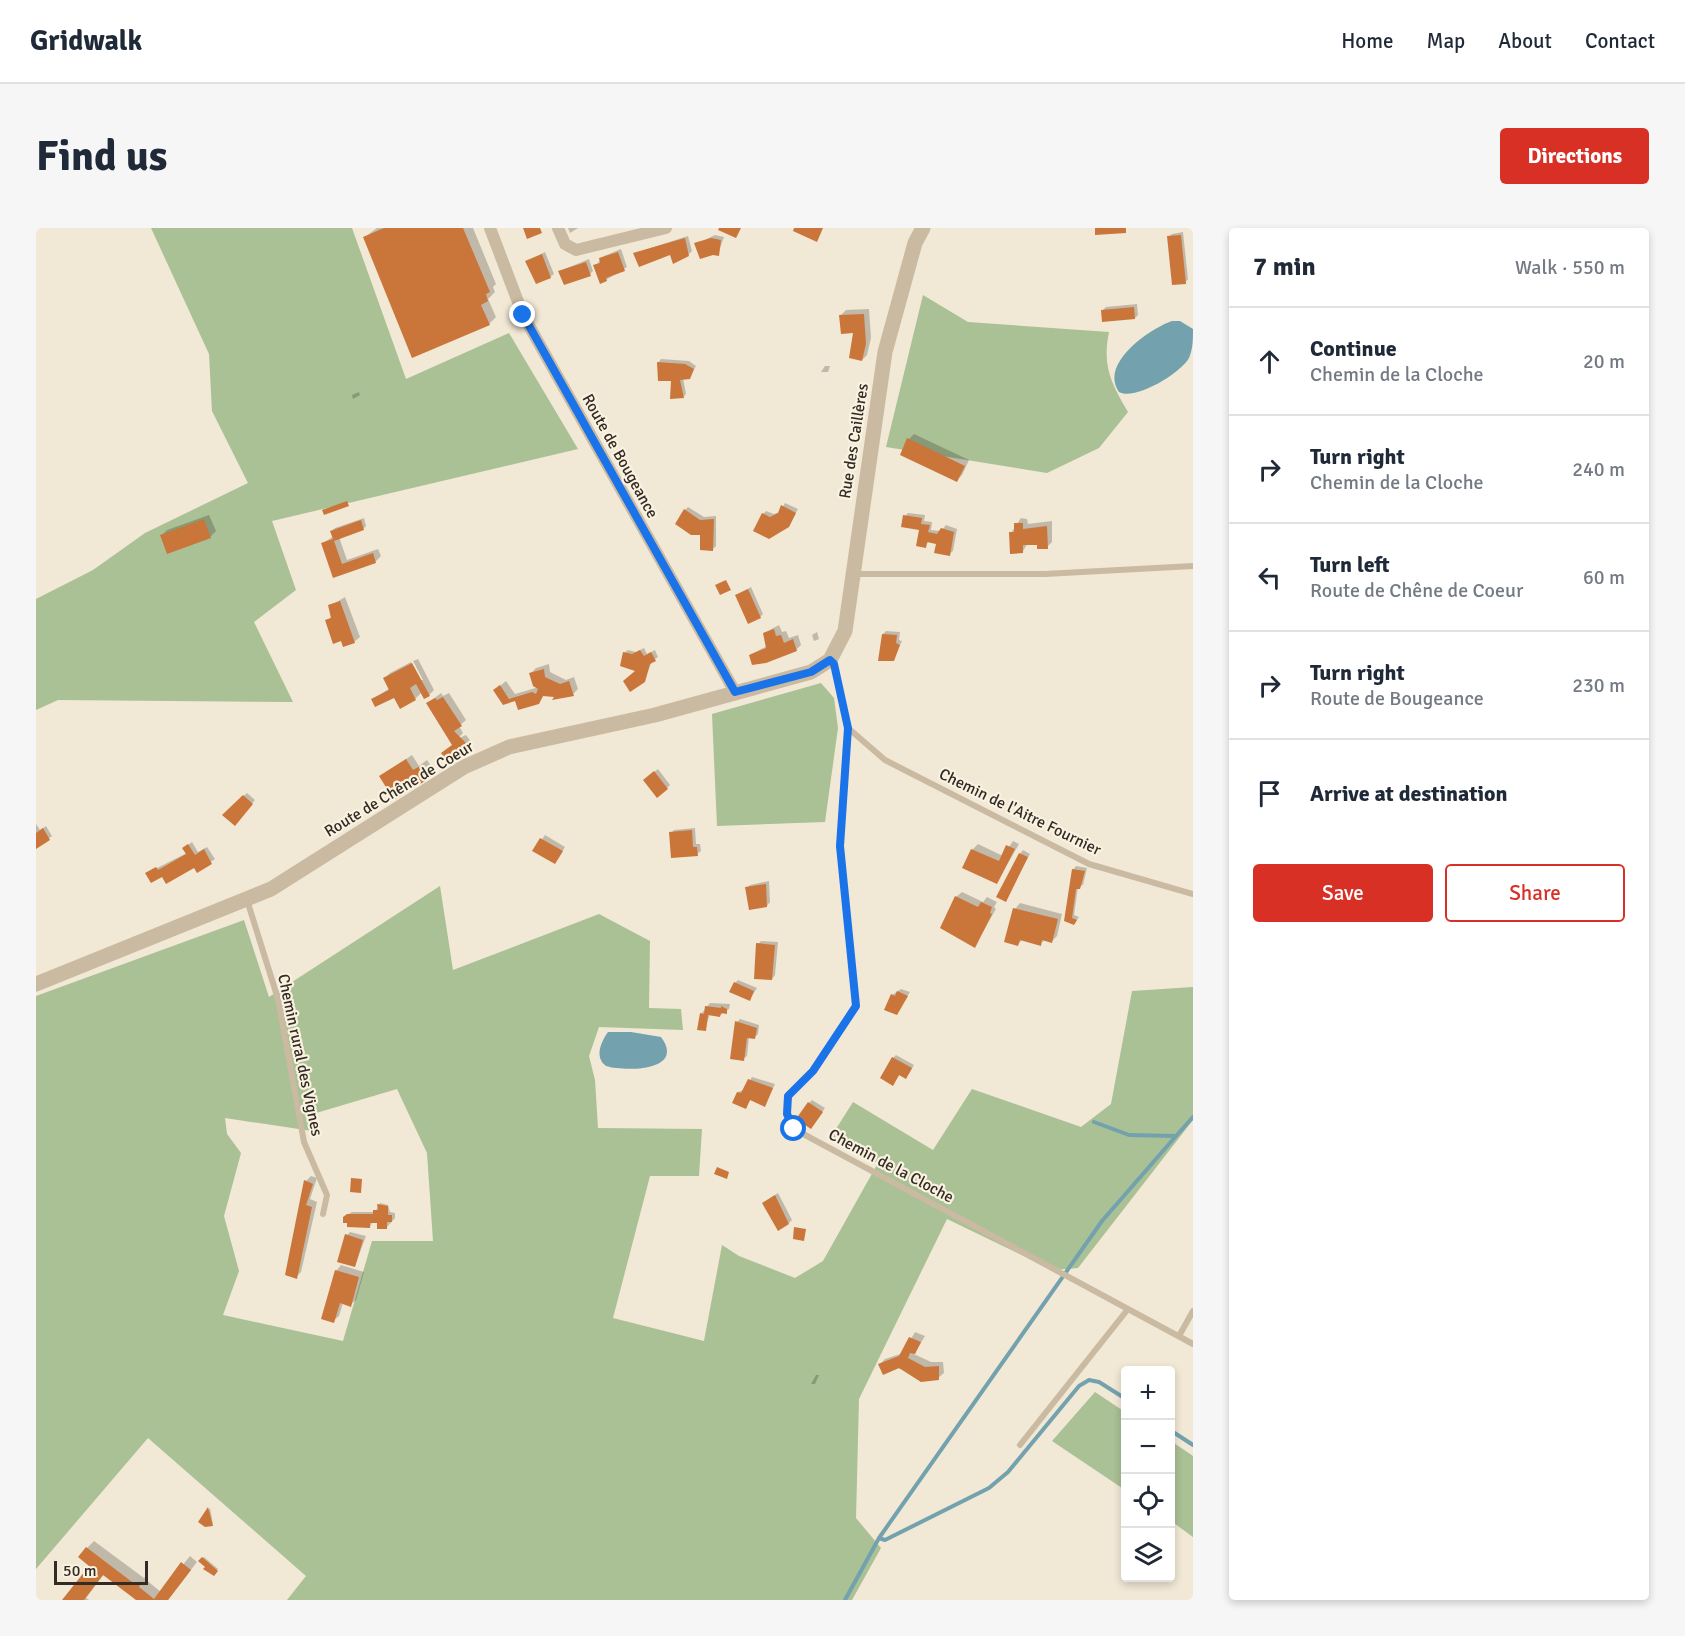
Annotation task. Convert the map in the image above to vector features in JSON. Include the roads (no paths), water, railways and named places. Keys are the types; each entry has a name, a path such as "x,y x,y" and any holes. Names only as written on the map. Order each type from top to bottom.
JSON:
{"street":[{"name":"Route de Bougeance","path":"490,228 523,315 735,692"},
{"path":"558,228 565,244 576,250 666,228"},
{"name":"Rue des Caillères","path":"830,660 845,631 851,574 885,352 915,243 923,228"},
{"name":"Route de Chêne de Coeur","path":"36,984 271,889 464,767 509,747 655,715 811,672 830,660"}],"lane":[{"path":"851,574 1045,574 1193,566"},
{"name":"Chemin de la Cloche","path":"830,660 834,664 848,728 840,846 856,1006 813,1071 788,1096 787,1114 794,1129 1128,1309"},
{"name":"Chemin de l'Aitre Fournier","path":"848,728 885,760 1089,864 1193,894"},
{"name":"Chemin rural des Vignes","path":"247,899 278,999 304,1142 327,1195 323,1215"},
{"path":"1020,1445 1128,1309 1193,1344"},
{"path":"1179,1336 1193,1311"}],"water":[{"path":"1172,321 1180,321 1193,329 1189,358 1177,371 1157,384 1136,393 1119,392 1115,381 1116,370 1121,359 1140,340"},
{"path":"608,1032 631,1032 661,1037 667,1048 666,1057 660,1063 639,1068 606,1066 600,1054 601,1045"}],"waterway":[{"path":"1094,1122 1129,1135 1176,1136 1193,1117"},
{"path":"845,1600 879,1538 1102,1221 1176,1136"},
{"path":"879,1538 885,1540 989,1488 1008,1472 1079,1386 1089,1380 1099,1382 1121,1396"},
{"path":"1175,1433 1193,1445"}]}
